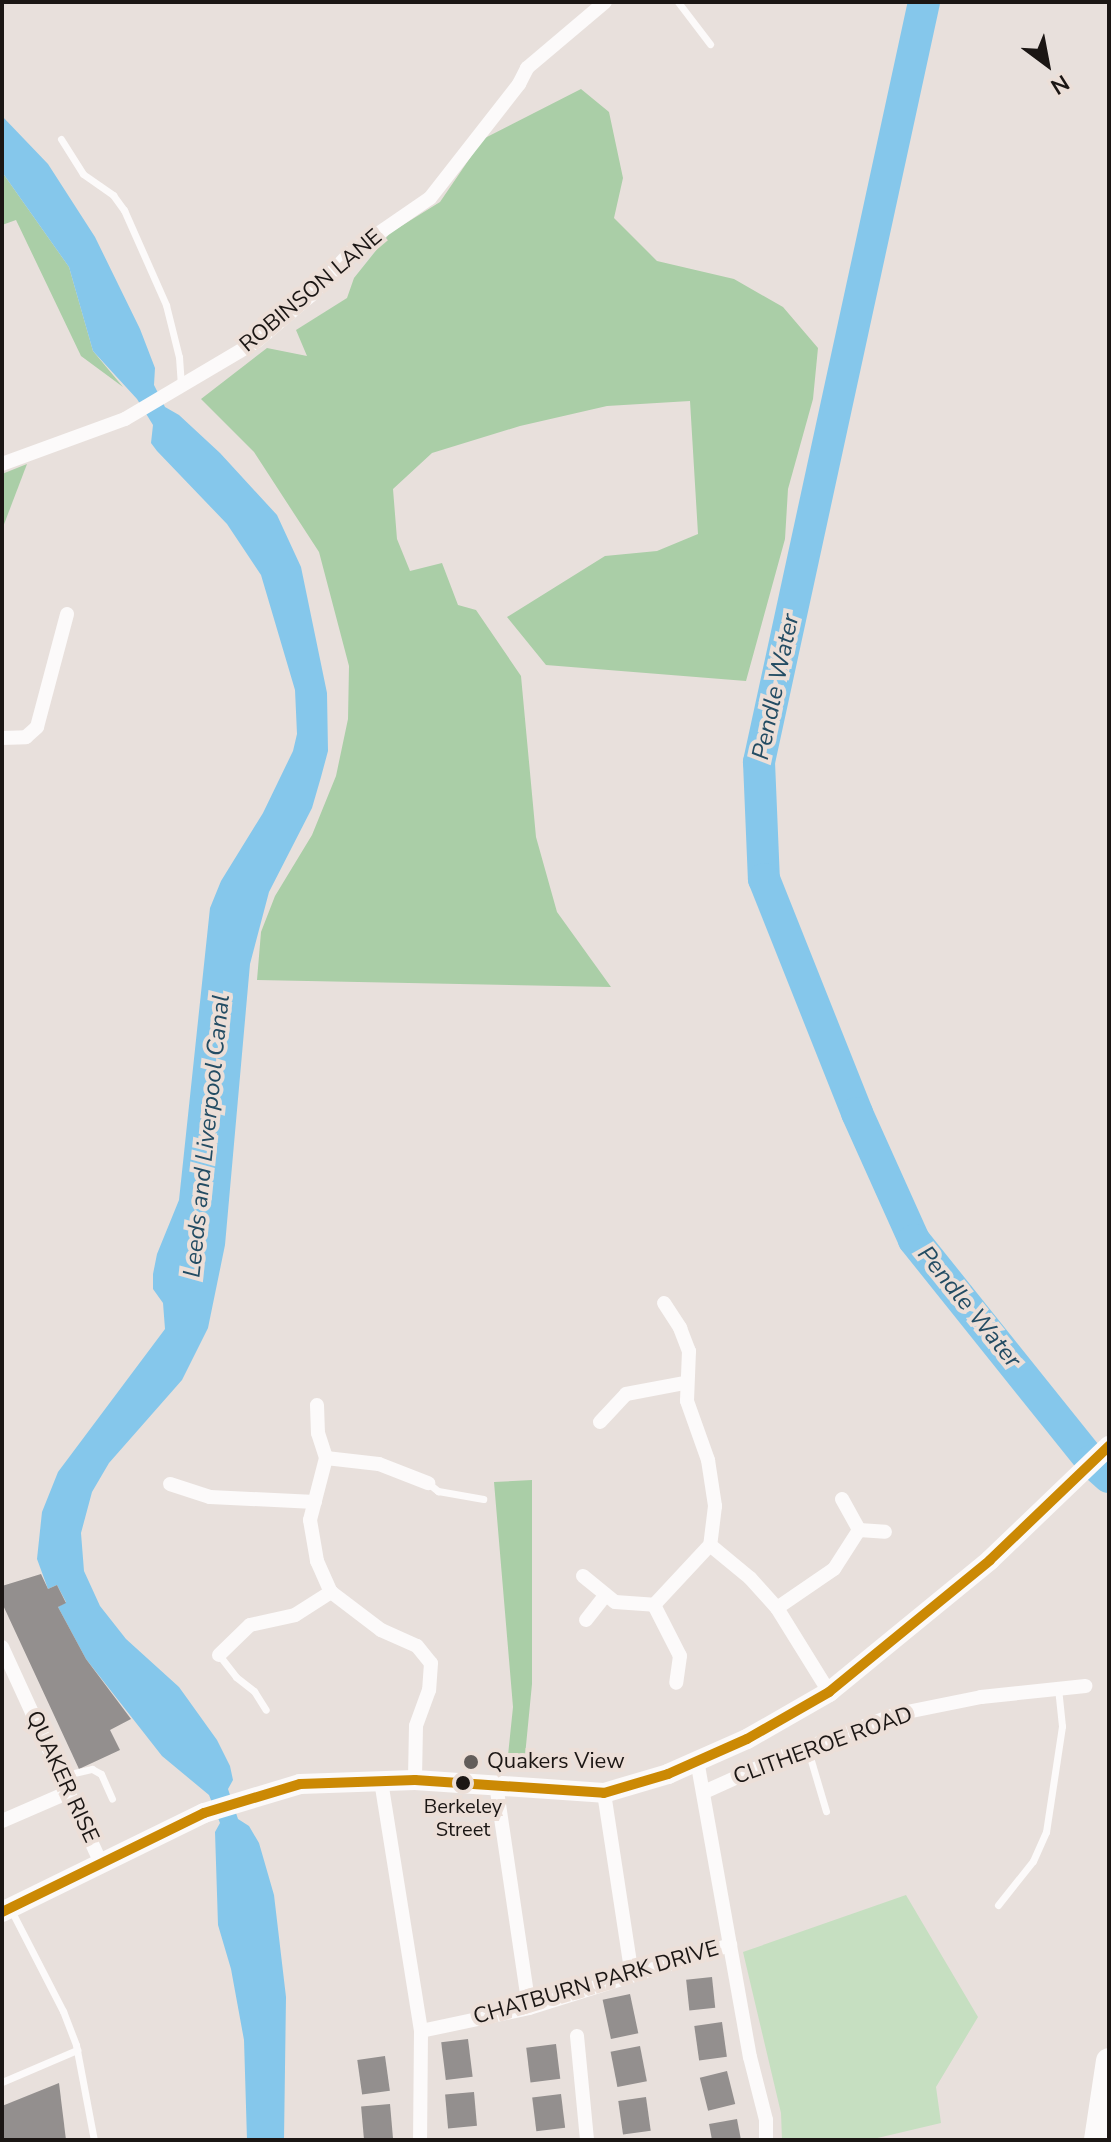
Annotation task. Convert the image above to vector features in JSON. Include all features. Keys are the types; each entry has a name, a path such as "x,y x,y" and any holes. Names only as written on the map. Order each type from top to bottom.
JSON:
{"highway":[{"path":"1097,2140 1109,2061"}],"main road":[{"name":"CLITHEROE ROAD","path":"6,1910 204,1813 300,1784 415,1780 604,1793 630,1788 747,1739 829,1692 990,1560 1109,1446"}],"street":[{"name":"ROBINSON LANE","path":"2,464 125,419 257,341 310,296 350,253 430,198 519,84 527,68 605,2"},
{"path":"2,738 26,737 37,727 67,614"},
{"path":"654,1605 710,1545 715,1506 708,1460 687,1401 685,1383 689,1351 680,1328 664,1303"},
{"path":"600,1422 626,1394 685,1383"},
{"path":"317,1405 318,1433 326,1458 310,1520 315,1547 331,1592 381,1630 417,1646 431,1663 429,1690 416,1726 415,1780"},
{"path":"326,1458 379,1464 428,1483"},
{"path":"170,1484 210,1497 315,1502"},
{"path":"842,1499 859,1530"},
{"path":"777,1608 834,1569 859,1530"},
{"path":"859,1530 885,1532"},
{"path":"710,1545 750,1578 777,1608 829,1692"},
{"path":"583,1576 615,1602 654,1605"},
{"path":"219,1655 250,1625 295,1615 331,1592"},
{"path":"586,1620 605,1596"},
{"path":"654,1605 680,1656 676,1683"},
{"name":"QUAKER RISE","path":"2,1647 101,1863"},
{"name":"CLITHEROE ROAD","path":"704,1792 807,1747 897,1714 981,1697 1085,1686"},
{"path":"697,1760 730,1945"},
{"path":"381,1781 421,2031 420,2140"},
{"path":"496,1784 529,2008"},
{"path":"2,1821 69,1792"},
{"path":"604,1793 632,1975"},
{"name":"CHATBURN PARK DRIVE","path":"421,2031 529,2008 730,1945 750,2057 766,2120 766,2140"},
{"path":"577,2036 587,2140"}],"lane":[{"path":"678,2 710,44"},
{"path":"61,139 83,174 113,195 144,252 174,330 175,391"},
{"path":"428,1483 438,1491 483,1499"},
{"path":"219,1655 236,1677 254,1691 266,1710"},
{"path":"998,1905 1033,1861 1046,1832 1062,1726 1058,1689"},
{"path":"807,1747 826,1811"},
{"path":"61,1776 92,1769 101,1774 112,1799"},
{"path":"6,1910 63,2011 77,2050 94,2140"},
{"path":"2,2082 77,2050"}],"green space":[{"path":"581,89 609,112 623,178 614,218 657,261 734,279 783,307 818,348 813,399 788,489 785,539 746,681 546,665 507,617 605,556 657,551 698,534 690,401 607,406 520,426 432,453 393,489 397,539 410,571 442,563 458,605 476,610 521,676 536,837 557,912 611,987 257,980 261,932 275,896 312,835 336,776 348,719 349,666 319,552 254,452 201,399 267,348 307,356 296,330 347,298 354,278 390,233 440,202 483,139"},
{"path":"2,172 69,267 93,351 123,387 81,356 16,220 2,225"},
{"path":"27,464 3,527 2,528 2,474"},
{"path":"532,1480 532,1684 524,1766 507,1765 513,1707 494,1482"},
{"path":"906,1895 978,2017 936,2087 941,2123 869,2140 782,2140 781,2113 743,1952"}],"water":[{"name":"Leeds and Liverpool Canal","path":"2,116 48,164 95,237 140,329 155,368 154,385 165,407 179,415 220,453 277,515 301,567 327,693 328,751 321,777 312,808 269,892 250,964 225,1245 208,1328 182,1380 109,1463 92,1492 81,1533 84,1571 100,1606 126,1639 179,1687 217,1740 230,1766 233,1780 228,1789 238,1819 249,1826 259,1843 274,1895 286,1997 284,2140 247,2140 244,2040 231,1969 218,1925 215,1832 220,1823 209,1795 162,1756 86,1659 58,1607 66,1602 57,1585 48,1589 37,1559 42,1512 58,1472 165,1329 163,1303 153,1289 153,1274 157,1254 179,1200 210,908 221,881 263,813 293,751 297,734 295,690 261,575 227,524 151,443 153,425 137,399 93,351 69,267 2,172"}],"building":[{"path":"41,1574 48,1589 57,1585 66,1603 58,1607 86,1659 131,1719 110,1730 120,1750 79,1769 2,1603 2,1586"},
{"path":"712,1977 715,2008 689,2011 686,1980"},
{"path":"630,1994 638,2033 611,2039 603,2000"},
{"path":"722,2022 727,2057 699,2061 694,2026"},
{"path":"468,2039 473,2077 446,2080 441,2042"},
{"path":"556,2044 560,2079 530,2082 526,2048"},
{"path":"640,2046 647,2081 617,2087 611,2052"},
{"path":"385,2056 390,2091 362,2095 357,2060"},
{"path":"727,2071 735,2104 708,2111 700,2078"},
{"path":"59,2083 66,2140 2,2140 2,2106"},
{"path":"474,2092 477,2126 448,2128 445,2095"},
{"path":"561,2094 565,2128 536,2131 532,2098"},
{"path":"646,2097 651,2131 623,2135 618,2101"},
{"path":"390,2104 393,2140 364,2140 361,2107"},
{"path":"737,2119 741,2140 712,2140 709,2124"}],"waterway":[{"name":"Pendle Water","path":"924,2 759,762 764,879 857,1113 914,1240 1091,1461 1109,1477"}],"transit line":[{"path":"2,1912 204,1813 300,1784 415,1780 604,1793 668,1774 747,1739 829,1692 990,1560 1109,1446"}],"place":[{"name":"Quakers View","path":"471,1762"},
{"name":"Berkeley Street","path":"463,1783"}]}
